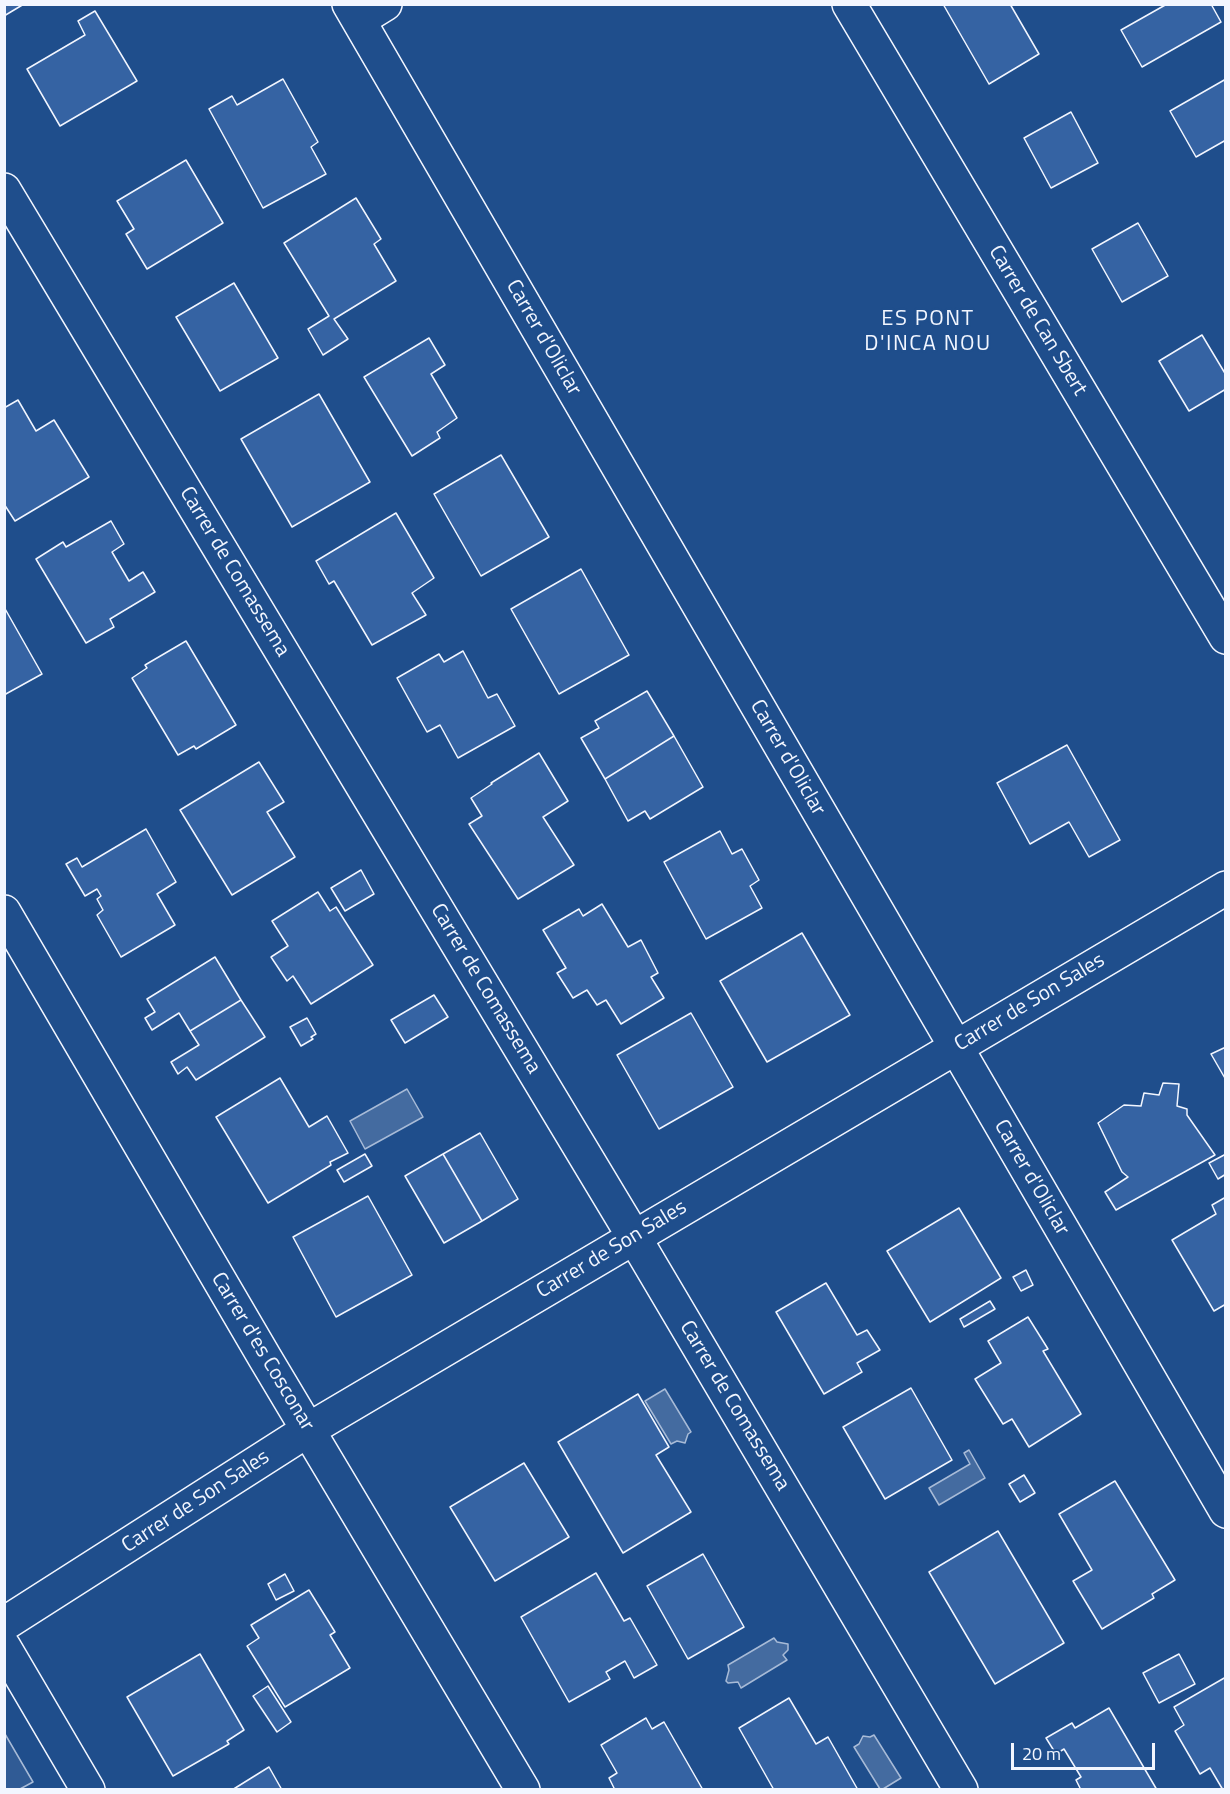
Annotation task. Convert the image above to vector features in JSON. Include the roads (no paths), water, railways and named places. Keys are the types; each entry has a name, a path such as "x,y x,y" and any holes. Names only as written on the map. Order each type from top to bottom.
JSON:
{"street":[{"name":"Carrer de Can Sbert","path":"849,4 1226,637"},
{"name":"Carrer d'Oliclar","path":"365,10 955,1048 1226,1511"},
{"name":"Carrer de Comassema","path":"4,190 634,1237 961,1790"},
{"name":"Carrer de Son Sales","path":"4,1624 308,1430 1226,888"},
{"name":"Carrer d'es Cosconar","path":"4,912 308,1430 523,1790"},
{"path":"4,1647 88,1790"}],"district":[{"name":"ES PONT D'INCA NOU","path":"928,332"}]}
